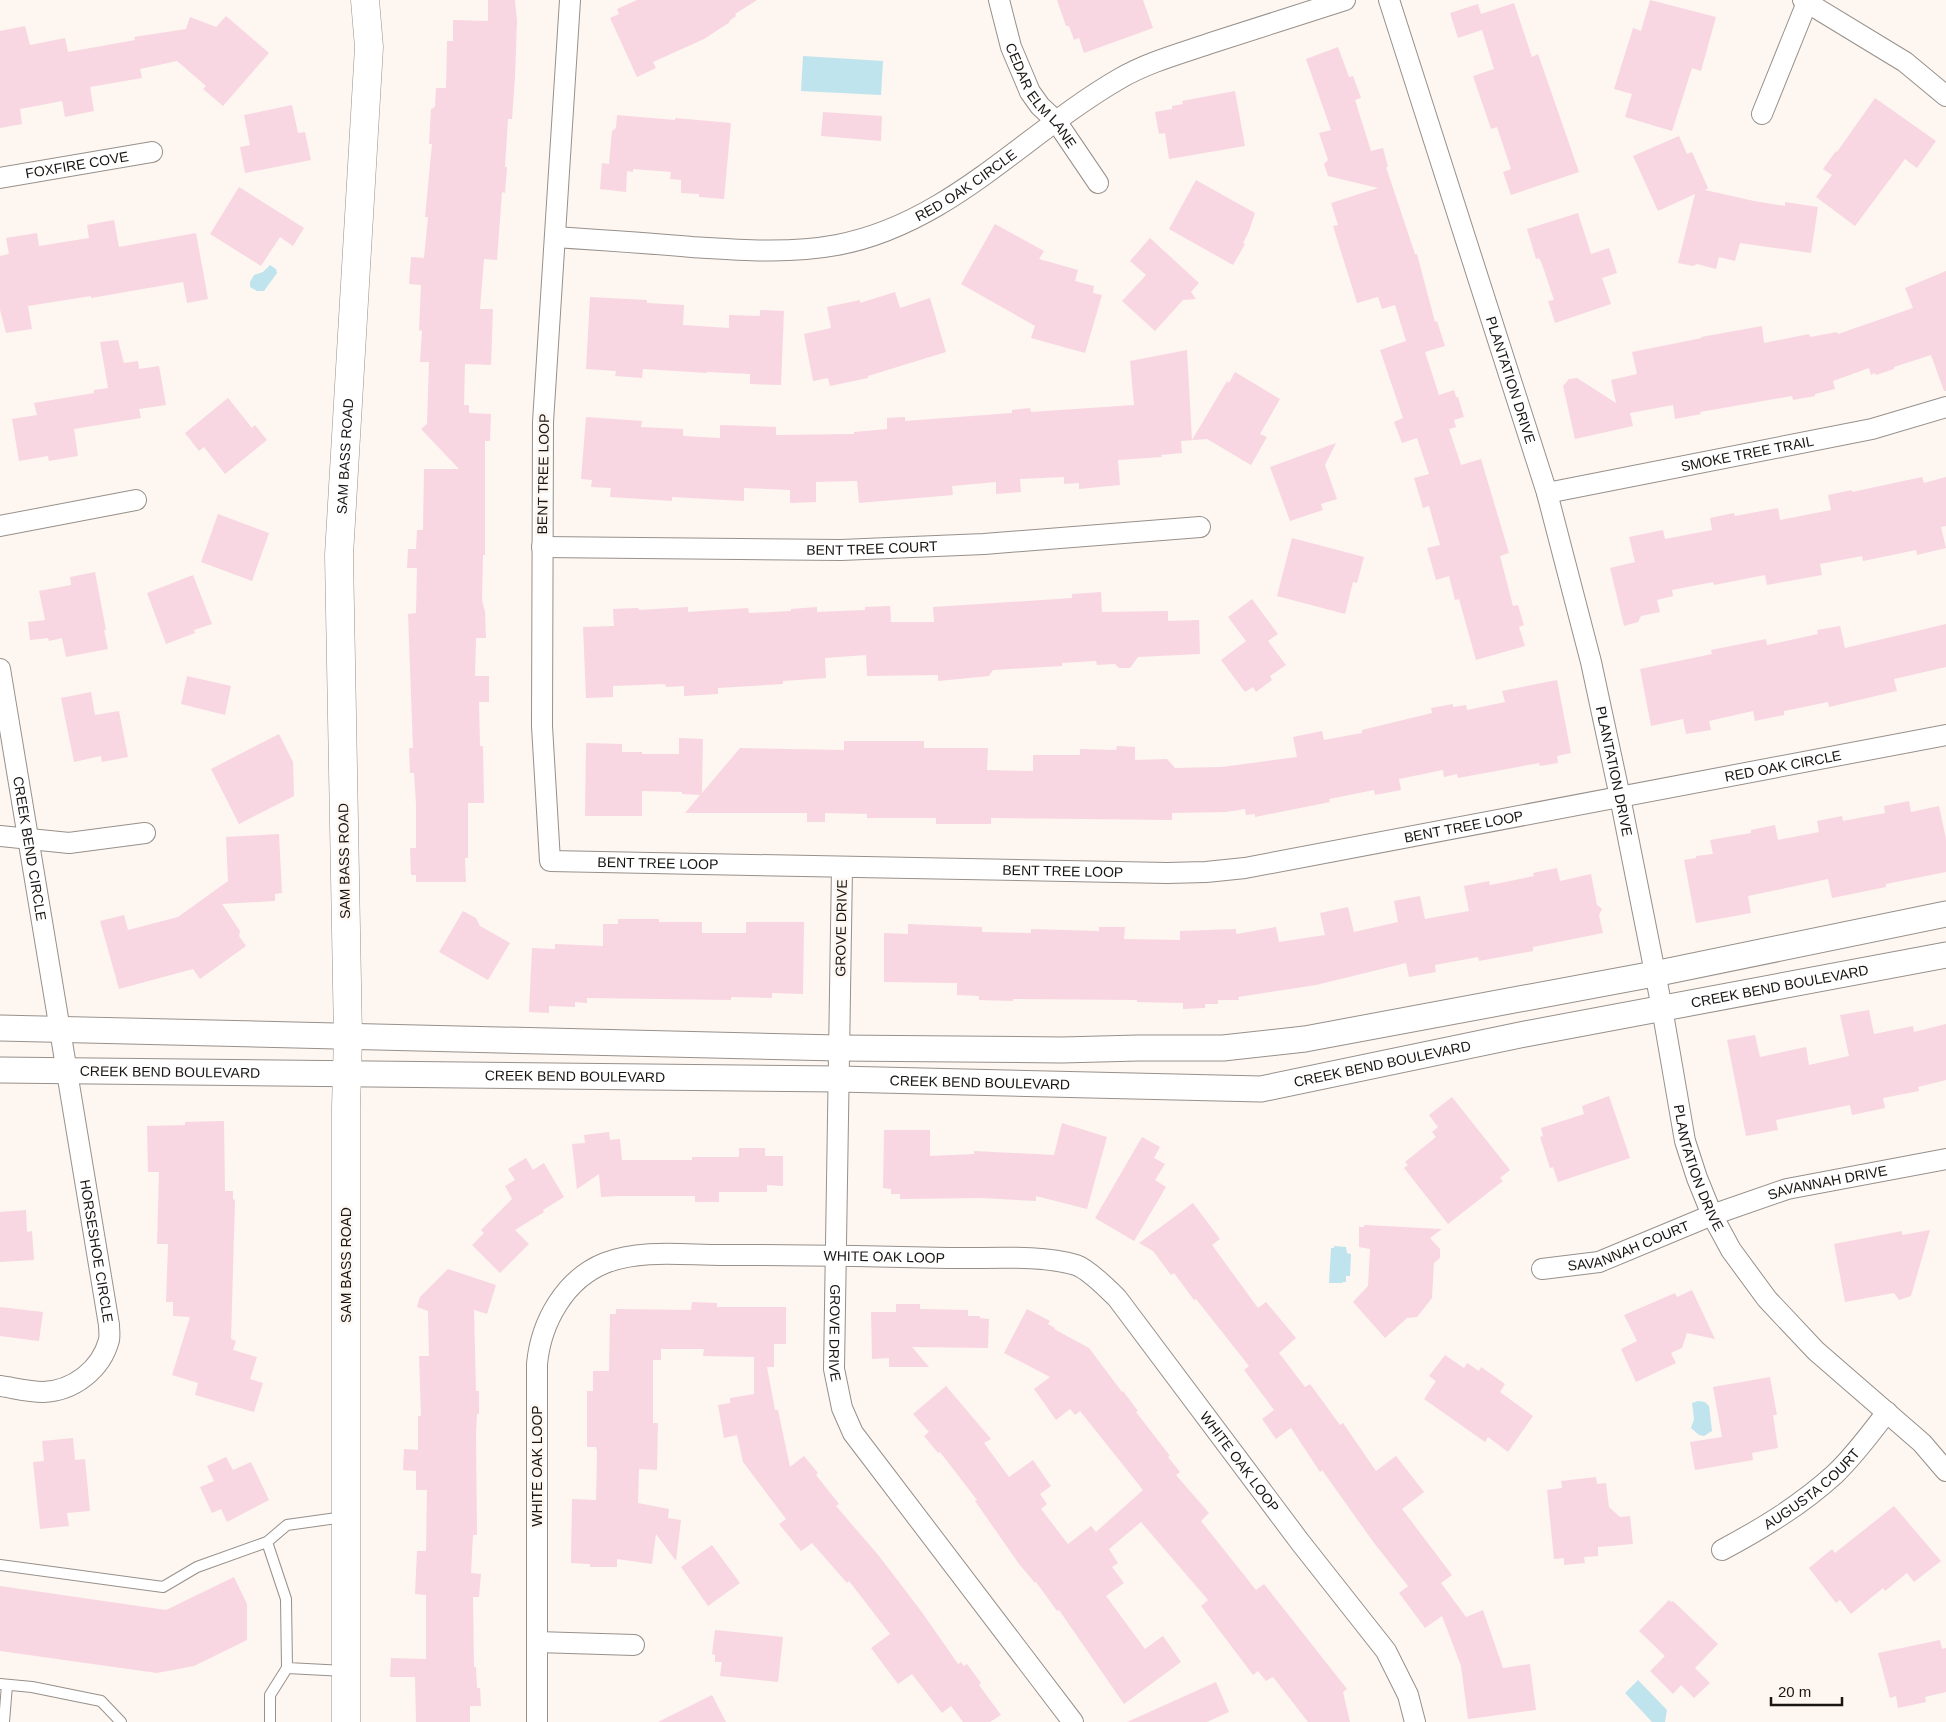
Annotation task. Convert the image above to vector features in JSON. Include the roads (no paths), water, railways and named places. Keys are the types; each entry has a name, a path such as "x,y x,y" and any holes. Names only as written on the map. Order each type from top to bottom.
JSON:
{"main road":[{"name":"SAM BASS ROAD","path":"346,1722 348,1036 339,556 369,47 366,0"}],"street":[{"name":"BENT TREE LOOP","path":"570,0 544,422 542,726 550,860 1147,873 1206,872 1245,868 1620,797"},
{"name":"CEDAR ELM LANE","path":"999,0 1010,47 1030,92 1040,106 1056,121 1098,183"},
{"name":"RED OAK CIRCLE","path":"555,237 756,251 796,251 837,245 897,227 935,209 970,186 1084,100 1121,78 1160,60 1345,0"},
{"name":"PLANTATION DRIVE","path":"1389,0 1547,494 1591,662 1662,1008 1685,1141 1697,1178 1712,1215 1731,1250 1767,1299 1816,1351 1922,1443 1946,1471"},
{"path":"1762,114 1806,1 1905,62 1946,96"},
{"name":"FOXFIRE COVE","path":"0,178 152,152"},
{"name":"SMOKE TREE TRAIL","path":"1547,494 1872,429 1946,407"},
{"path":"0,526 136,500"},
{"name":"BENT TREE COURT","path":"542,547 841,550 984,544 1200,527"},
{"name":"CREEK BEND CIRCLE","path":"0,668 60,1030"},
{"name":"RED OAK CIRCLE","path":"1620,797 1946,735"},
{"path":"0,836 68,843 145,833"},
{"name":"GROVE DRIVE","path":"842,867 834,1369 842,1408 853,1433 1073,1722"},
{"path":"0,1028 838,1048 1062,1050 1223,1048 1305,1039 1654,974 1946,914"},
{"name":"CREEK BEND BOULEVARD","path":"0,1070 347,1072 838,1079 1261,1089 1525,1034 1946,955"},
{"name":"HORSESHOE CIRCLE","path":"0,1386 43,1392 64,1388 82,1380 99,1362 109,1339 109,1324 60,1030"},
{"name":"SAVANNAH DRIVE","path":"1712,1215 1786,1189 1946,1159"},
{"name":"SAVANNAH COURT","path":"1542,1268 1599,1262 1712,1215"},
{"name":"WHITE OAK LOOP","path":"537,1722 537,1364 541,1336 549,1317 564,1295 581,1276 606,1263 629,1257 642,1255 835,1255 991,1259 1041,1258 1078,1266 1108,1289 1300,1542 1386,1651 1408,1695 1415,1722"},
{"name":"AUGUSTA COURT","path":"1722,1550 1772,1523 1805,1499 1836,1473 1887,1412"},
{"path":"538,1642 634,1645"}],"lane":[{"path":"0,1565 163,1587 197,1567 267,1542 287,1525 347,1516"},
{"path":"267,1542 286,1599 287,1668 270,1695 270,1722"},
{"path":"287,1668 346,1671"},
{"path":"4,1722 4,1685 32,1687 101,1701 121,1722"}],"water":[{"path":"803,56 883,61 881,95 801,91"},
{"path":"270,265 276,269 277,273 264,291 257,291 250,287 250,282 254,275 263,272"},
{"path":"1334,1246 1346,1247 1347,1253 1351,1254 1350,1276 1346,1276 1346,1282 1329,1283 1331,1248 1334,1248"},
{"path":"1698,1401 1705,1402 1709,1406 1712,1431 1704,1436 1699,1435 1691,1428 1694,1419 1692,1403"},
{"path":"1638,1680 1667,1710 1665,1722 1652,1722 1625,1693"}]}
